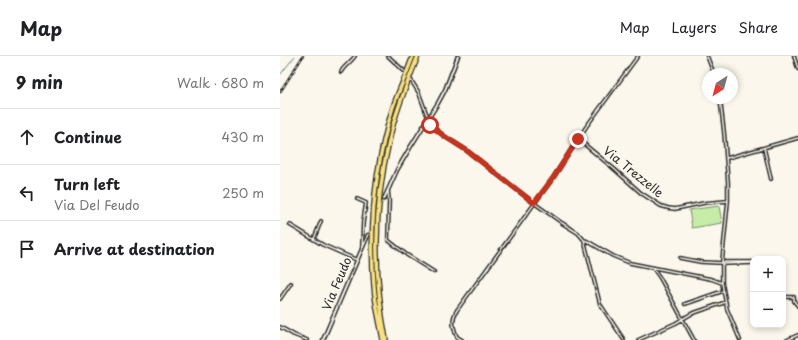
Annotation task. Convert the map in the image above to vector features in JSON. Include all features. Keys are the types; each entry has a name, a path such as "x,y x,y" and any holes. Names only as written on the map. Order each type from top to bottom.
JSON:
{"highway":[{"path":"383,340 374,287 372,237 374,201 385,136 394,106 413,56"},
{"path":"386,340 379,286 376,237 380,185 390,136 398,108 418,56"}],"street":[{"path":"341,72 355,56"},
{"path":"388,56 404,71"},
{"path":"384,199 398,170 445,90 458,56"},
{"path":"462,340 457,337 452,322 455,313 553,178 592,118 638,56"},
{"path":"707,56 712,68"},
{"path":"794,56 798,69"},
{"path":"411,80 428,118"},
{"path":"721,104 728,182 722,283 727,309 740,340"},
{"path":"426,121 534,203 578,233 584,240 600,304 624,340"},
{"path":"726,158 745,154 798,138"},
{"name":"Via Trezzelle","path":"578,139 641,193 661,206 675,209 704,203 728,201"},
{"path":"764,148 771,179"},
{"path":"388,189 388,240 407,255 434,272"},
{"path":"357,199 366,203 363,222 362,248"},
{"path":"314,239 321,221"},
{"path":"290,225 323,245 357,260"},
{"name":"Via Feudo","path":"323,340 368,235"},
{"path":"584,240 587,240 620,260 712,279 722,283"},
{"path":"680,258 700,262 750,263"},
{"path":"653,268 694,340"},
{"path":"280,300 290,283"},
{"path":"685,304 723,291"},
{"path":"786,297 794,298 794,301 798,306"},
{"path":"638,340 676,323 691,314 726,302"},
{"path":"280,327 307,340"},
{"path":"787,340 798,335"}],"green space":[{"path":"719,206 722,223 692,228 689,210"}],"waterway":[{"path":"280,75 295,56"}],"tunnel":[{"path":"380,208 384,199"},
{"path":"368,235 371,227"}],"railway":[{"path":"280,92 303,56"}],"route":[{"path":"430,125 466,150 534,203 553,178 578,139"}]}
